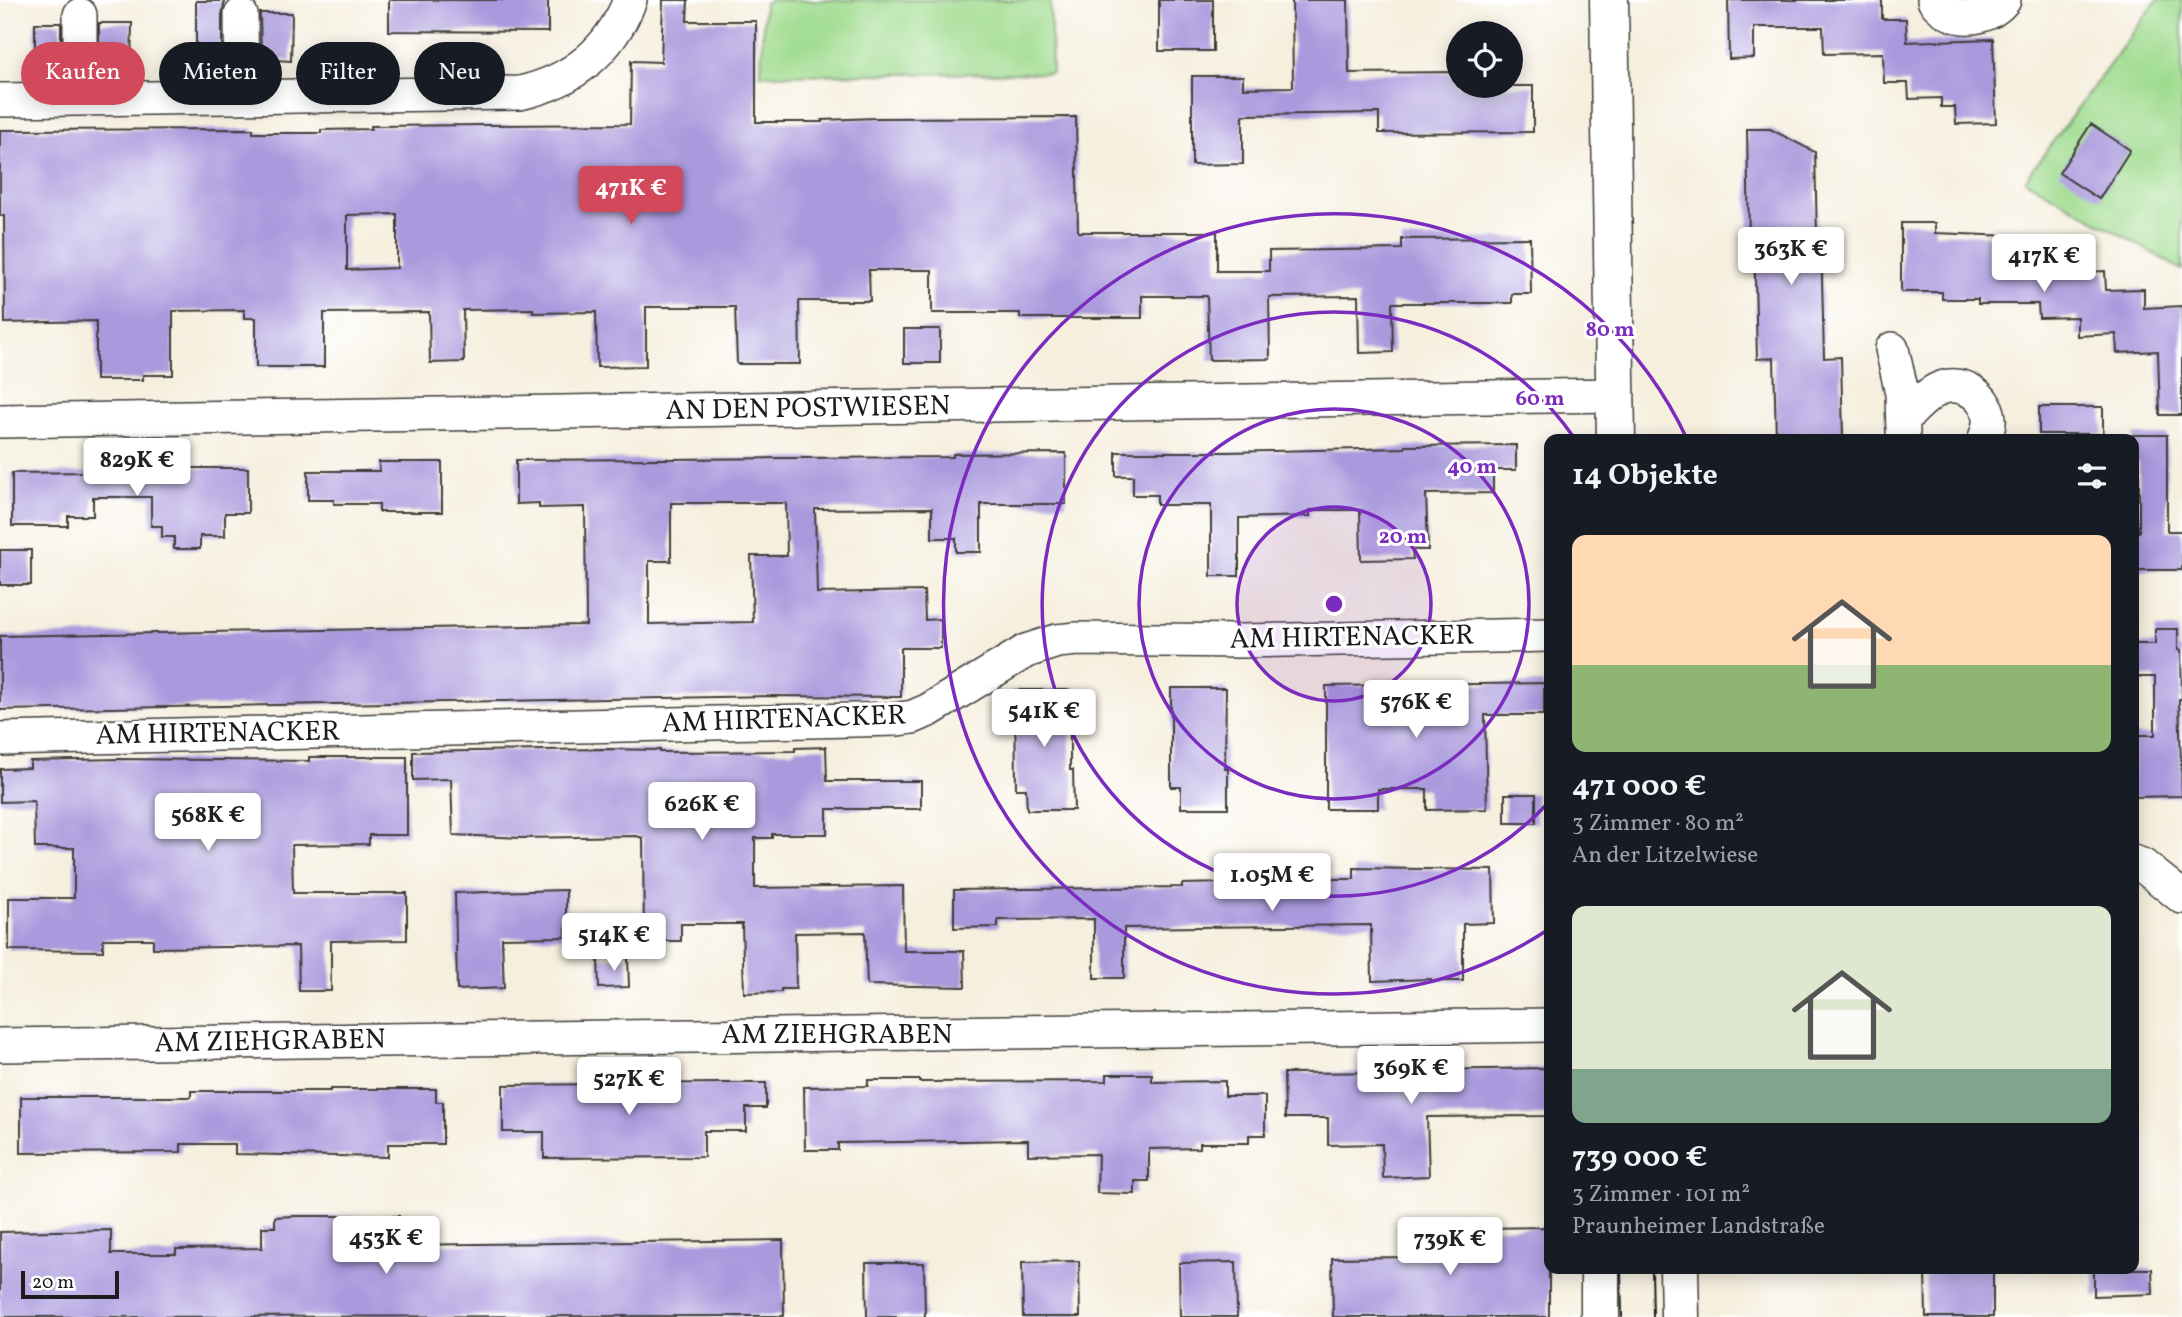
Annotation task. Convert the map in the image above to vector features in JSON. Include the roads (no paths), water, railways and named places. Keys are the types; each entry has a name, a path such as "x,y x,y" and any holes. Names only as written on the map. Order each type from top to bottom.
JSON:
{"main road":[{"path":"1609,0 1616,434"},
{"path":"1600,1274 1600,1317"},
{"path":"1679,1274 1680,1317"}],"street":[{"path":"282,96 520,93 541,89 562,80 604,46 622,20 630,0"},
{"path":"1934,0 1948,13 1962,18 1977,18 1991,12 2004,0"},
{"path":"80,15 80,42"},
{"path":"241,15 241,42"},
{"path":"0,100 21,99"},
{"path":"1892,349 1902,393 1905,433"},
{"path":"1905,433 1933,391 1957,386 1969,389 1980,397 1990,420 1986,434"},
{"name":"AN DEN POSTWIESEN","path":"0,421 1616,395"},
{"name":"AM HIRTENACKER","path":"0,739 898,719 929,710 1026,651 1057,641 1544,635"},
{"path":"2139,865 2182,897"},
{"name":"AM ZIEHGRABEN","path":"0,1045 1544,1025"}],"tram line":[{"path":"1621,1274 1622,1317"},
{"path":"1652,1274 1653,1317"}]}
